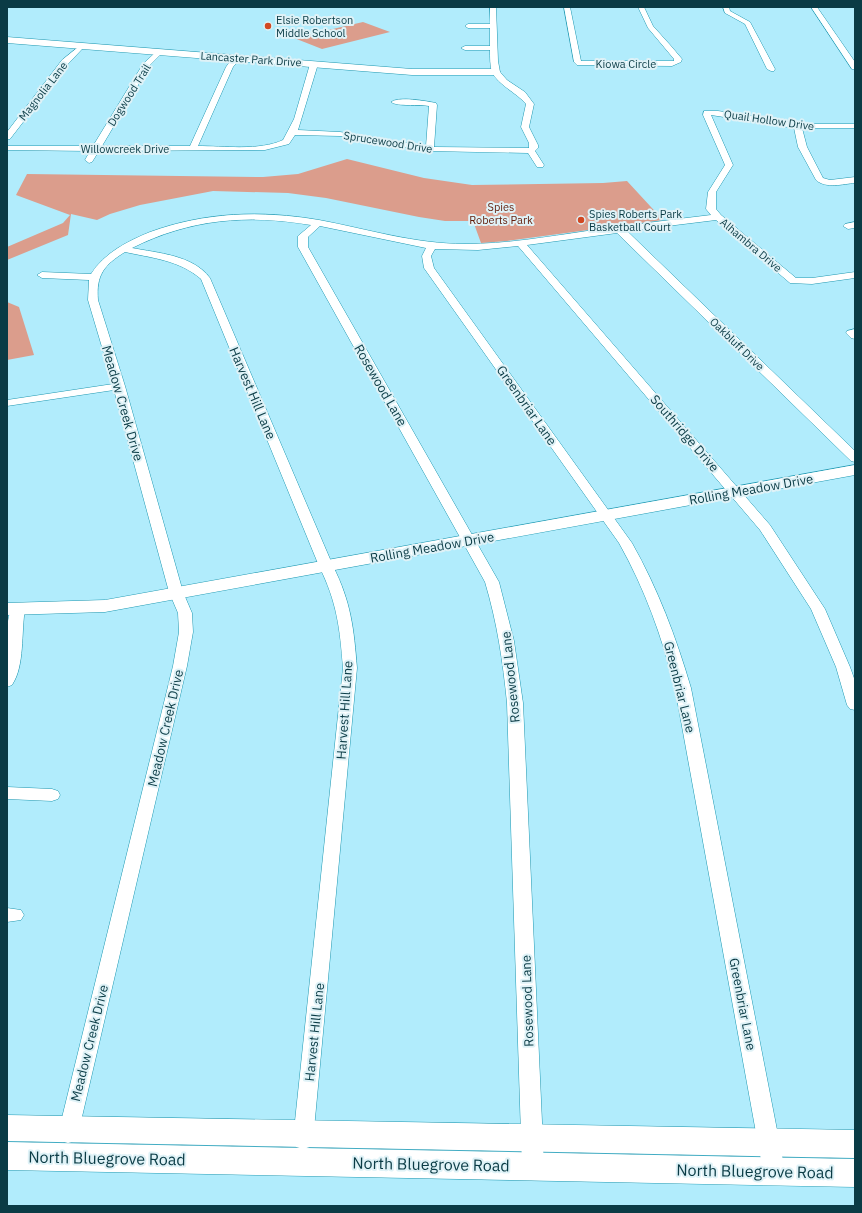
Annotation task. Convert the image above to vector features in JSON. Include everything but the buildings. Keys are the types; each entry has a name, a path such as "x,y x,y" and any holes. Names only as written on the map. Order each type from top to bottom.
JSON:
{"street":[{"path":"492,7 494,61 496,72 504,82 522,94 530,104 525,121 526,130 534,143 534,148 531,151 540,165"},
{"name":"Kiowa Circle","path":"567,7 578,62 580,63 672,64 677,62 678,59 669,47 650,27 641,7"},
{"path":"726,7 727,12 748,23 772,69"},
{"path":"814,7 855,66"},
{"path":"468,26 492,26"},
{"name":"Lancaster Park Drive","path":"7,41 419,72 496,72"},
{"name":"Magnolia Lane","path":"7,137 65,62 82,46"},
{"path":"465,48 494,48"},
{"name":"Dogwood Trail","path":"89,160 147,64 159,52"},
{"path":"193,149 230,67 237,58"},
{"path":"293,132 314,64"},
{"path":"395,102 420,102 433,105 430,149"},
{"name":"Quail Hollow Drive","path":"707,113 718,113 798,126 834,128 855,126"},
{"name":"Alhambra Drive","path":"707,113 706,115 729,165 712,192 711,209 718,217 794,281 855,275"},
{"path":"798,126 798,133 801,143 820,180 829,183 855,180"},
{"name":"Willowcreek Drive","path":"7,148 243,149 279,145 286,142 293,132"},
{"name":"Sprucewood Drive","path":"293,132 340,134 430,149 531,151"},
{"path":"42,275 93,277 98,269 122,249 158,231 216,218 266,216 288,218 432,246 472,247 520,243 718,217"},
{"name":"Rosewood Lane","path":"318,223 303,236 303,247 492,582 509,647 513,677 533,1152"},
{"name":"Oakbluff Drive","path":"620,230 855,458"},
{"name":"Southridge Drive","path":"520,243 736,492 765,528 818,609 843,667 855,705"},
{"name":"Greenbriar Lane","path":"432,246 426,254 426,261 429,268 636,560 656,603 676,661 683,688 774,1171"},
{"name":"Harvest Hill Lane","path":"122,249 190,265 198,270 205,278 326,566 338,591 343,609 347,629 350,668 302,1148"},
{"name":"Meadow Creek Drive","path":"62,1157 180,666 186,632 185,613 176,592 119,386 93,300 91,289 93,277"},
{"path":"7,403 119,386"},
{"name":"Rolling Meadow Drive","path":"12,609 105,606 855,470"},
{"path":"7,682 14,640 15,622 12,609"},
{"path":"7,793 52,795"},
{"name":"North Bluegrove Road","path":"7,1128 69,1129 302,1148"},
{"name":"North Bluegrove Road","path":"7,1156 62,1157 302,1148 533,1152 769,1142 855,1144"},
{"name":"North Bluegrove Road","path":"533,1152 774,1171 855,1173"}],"green space":[{"path":"363,22 390,32 322,49 294,38"},
{"name":"Spies Roberts Park","path":"347,159 424,178 472,185 603,183 627,181 663,220 507,241 481,243 473,221 445,221 326,198 288,193 213,191 140,205 110,214 97,220 71,214 68,235 7,260 7,247 63,223 70,215 16,195 27,174 263,177 298,174"},
{"path":"7,302 19,307 34,355 7,360"}],"place":[{"name":"Elsie Robertson Middle School","path":"268,26"},
{"name":"Spies Roberts Park Basketball Court","path":"581,220"}]}
